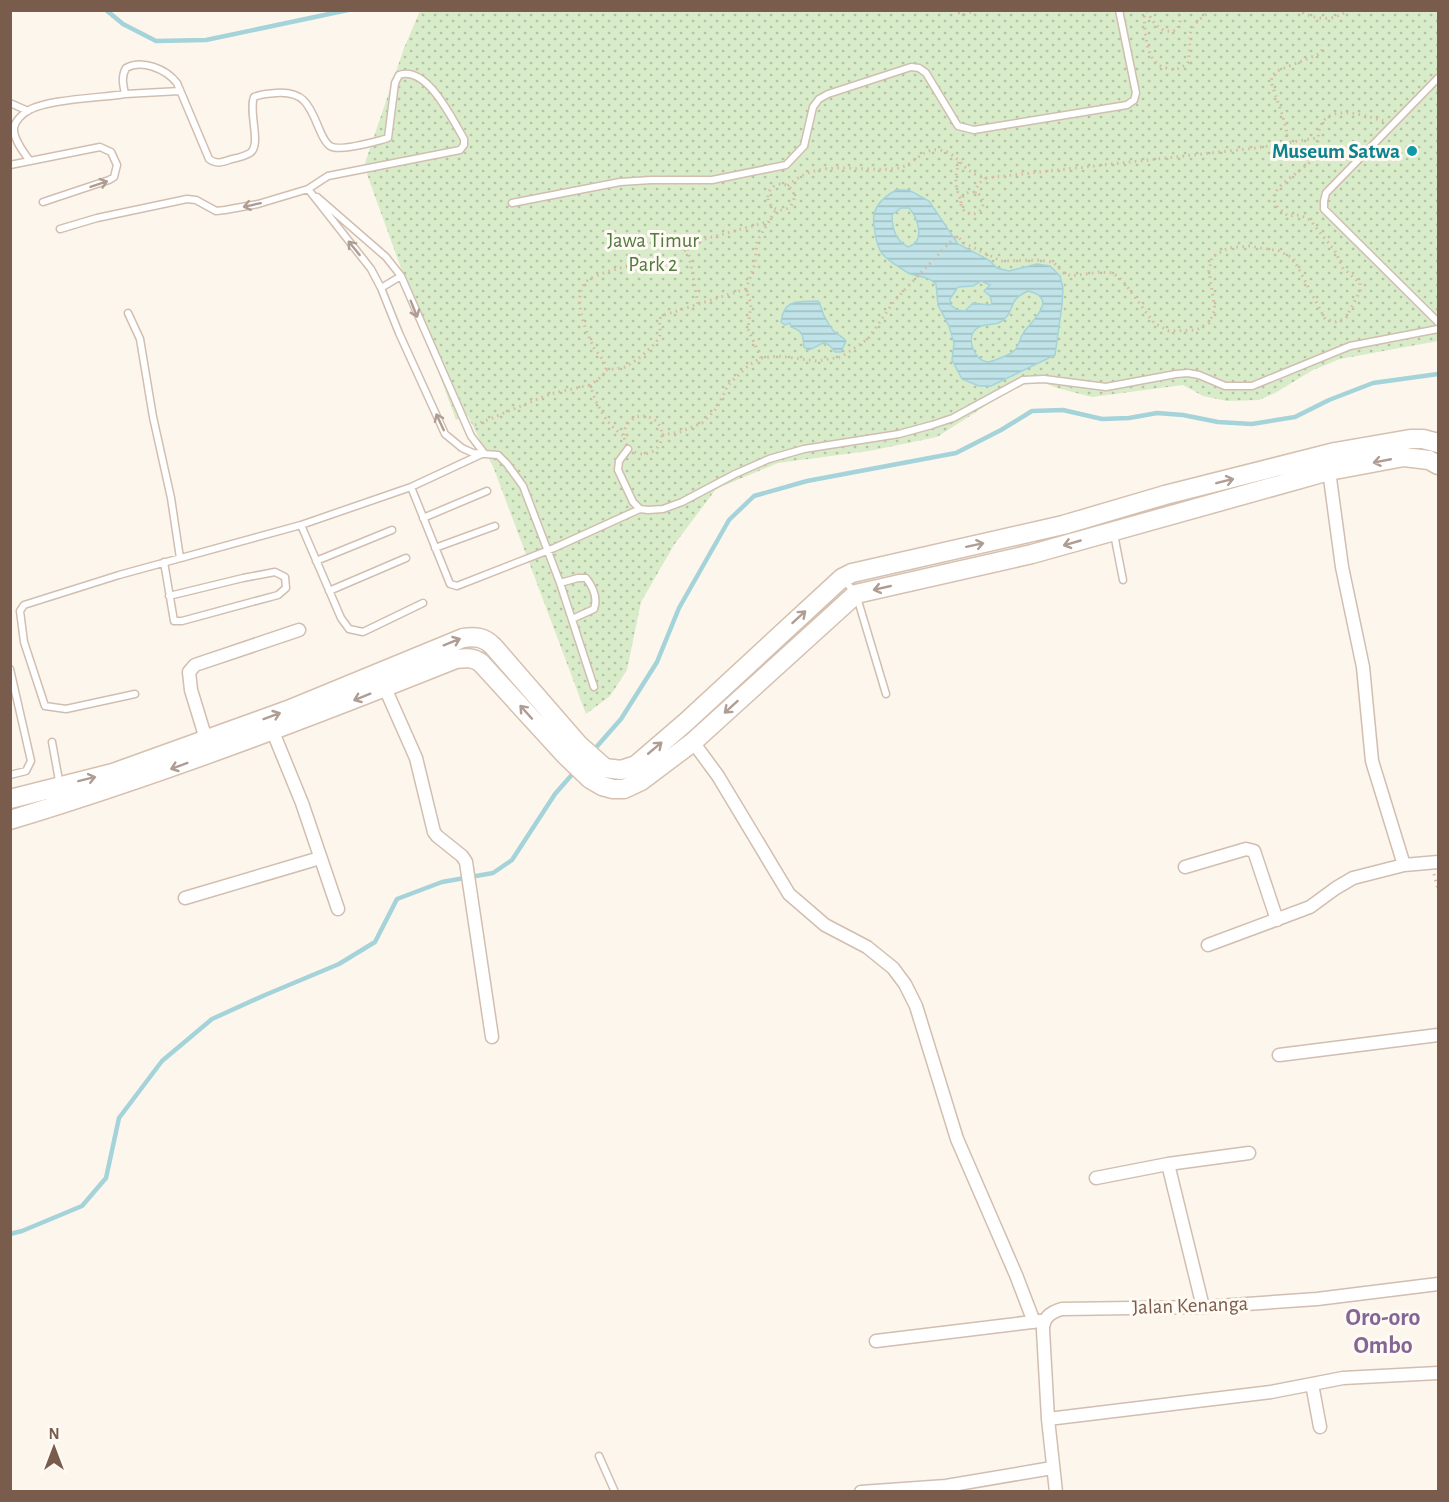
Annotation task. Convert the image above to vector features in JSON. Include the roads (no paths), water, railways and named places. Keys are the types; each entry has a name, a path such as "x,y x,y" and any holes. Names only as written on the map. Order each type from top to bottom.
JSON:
{"street":[{"path":"598,774 636,765 842,578 871,567 1063,525 1165,495 1335,452 1395,441 1423,439 1438,443"},
{"path":"10,820 144,770 273,732 465,658 477,660 598,774 602,786 613,789 635,785 693,742 856,594 1032,554 1329,471 1404,457 1429,460 1438,465"},
{"path":"1329,471 1342,567 1363,667 1372,761 1404,865"},
{"path":"1200,487 1205,507"},
{"path":"1165,495 1169,515"},
{"path":"206,739 191,690 189,672 195,665 298,630"},
{"path":"10,799 113,773 144,770 206,739 288,710 462,638 471,637 487,640 493,646 572,749"},
{"path":"385,688 416,758 434,831 466,862 492,1037"},
{"path":"273,732 302,803 338,909"},
{"path":"693,742 718,776 789,894 825,925 867,947 893,968 905,984 915,1006 957,1139 1042,1330 1056,1491"},
{"path":"1185,867 1246,849 1254,851 1276,920"},
{"path":"185,898 320,858"},
{"path":"1208,945 1310,907 1353,878 1404,865 1438,862"},
{"path":"1278,1055 1438,1035"},
{"path":"1096,1179 1168,1164 1249,1153"},
{"path":"1168,1164 1203,1307"},
{"name":"Jalan Kenanga","path":"876,1341 1039,1321 1062,1309 1203,1307 1317,1299 1438,1284"},
{"path":"1048,1419 1271,1392 1343,1378 1438,1373"},
{"path":"1312,1384 1320,1427"},
{"path":"861,1491 916,1490 1053,1468"}],"lane":[{"path":"512,203 620,182 712,180 786,165 804,146 813,107 819,99 911,67 926,73 958,126 963,129 974,130 1127,105 1134,100 1136,93 1119,10"},
{"path":"60,229 97,218 187,199 196,200 216,211 258,204 308,189 328,176 460,150 464,145 464,140 433,91 419,76 405,73 399,75 395,83 388,138 385,140 349,147 330,146 324,139 310,107 302,98 287,92 261,94 254,97 251,104 255,148 250,154 220,163 209,159 172,77 162,71 139,64 126,68 122,80 125,94"},
{"path":"1438,78 1326,194 1323,201 1324,208 1438,322"},
{"path":"30,161 15,135 14,127 18,119 28,111 52,104 125,94 180,91"},
{"path":"10,103 28,111"},
{"path":"10,165 100,147 108,149 115,158 116,171 110,180 43,202"},
{"path":"308,189 386,257 401,276 467,428 484,453"},
{"path":"308,189 371,269 445,434 462,448 473,453 498,455 523,486 560,583 594,687"},
{"path":"381,288 401,276"},
{"path":"128,313 140,339 153,417 171,498 180,558"},
{"path":"411,488 450,584 457,586 640,509 663,509 682,502 769,459 804,449 899,434 932,425 962,413 1023,380 1044,379 1106,387 1188,373 1199,375 1224,386 1252,386 1350,346 1438,329"},
{"path":"628,449 619,461 618,470 633,502 640,509"},
{"path":"135,694 66,708 45,706 24,642 20,611 24,605 164,562 301,525 411,488 484,453"},
{"path":"423,518 487,491"},
{"path":"301,525 341,618 349,629 363,632 423,603"},
{"path":"435,548 495,526"},
{"path":"316,561 392,530"},
{"path":"1113,531 1123,580"},
{"path":"329,591 406,558"},
{"path":"164,562 169,596 174,621 182,621 278,595 286,588 285,576 275,572 169,596"},
{"path":"560,583 586,578 596,597 594,609 572,619"},
{"path":"842,578 856,594 886,694"},
{"path":"10,669 31,761 26,771 10,775"},
{"path":"52,742 60,786"},
{"path":"600,1456 615,1491"}],"water":[{"path":"896,190 909,190 929,201 958,244 989,260 997,268 1009,271 1037,264 1050,266 1060,276 1063,288 1055,355 991,386 979,386 962,379 952,360 954,343 949,326 938,305 936,284 927,278 908,273 892,263 883,255 878,246 874,214 882,200","holes":["901,208 909,208 919,229 917,240 908,247 898,238 893,225 892,215","981,281 990,285 984,291 990,296 992,303 990,305 973,303 965,311 957,310 950,304 950,299 958,287 973,286","1028,291 1037,294 1042,299 1041,310 1024,332 1014,351 992,361 982,360 973,348 973,333 979,327 1002,321 1021,295"]},
{"path":"818,301 831,328 846,341 841,352 835,352 825,343 808,350 804,347 801,332 791,327 790,323 785,325 781,322 785,309 789,305"}],"waterway":[{"path":"106,10 123,24 156,41 206,40 348,10"},
{"path":"592,752 621,719 657,662 679,608 729,520 754,496 807,481 956,453 1032,411 1063,410 1102,419 1129,418 1157,413 1183,415 1218,422 1252,424 1295,417 1329,400 1373,383 1438,374"},
{"path":"10,1234 82,1206 106,1178 119,1118 162,1061 212,1019 339,964 375,942 397,899 442,882 493,873 512,860 555,794 576,770"}],"place":[{"name":"Museum Satwa","path":"1412,151"}],"district":[{"name":"Oro-oro Ombo","path":"1383,1331"}],"park label":[{"name":"Jawa Timur Park 2","path":"653,252"}]}
